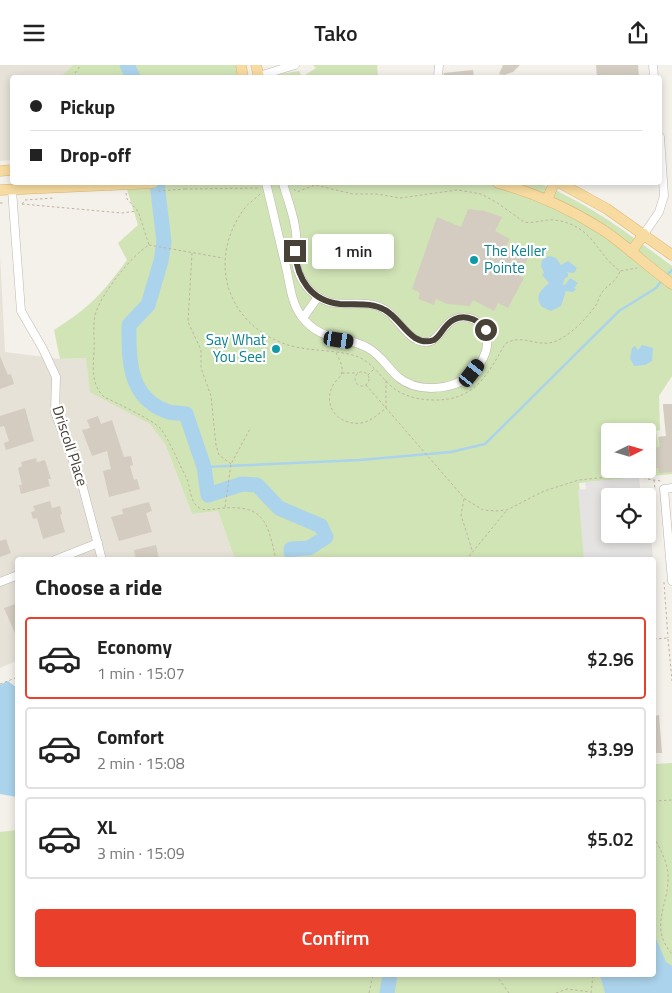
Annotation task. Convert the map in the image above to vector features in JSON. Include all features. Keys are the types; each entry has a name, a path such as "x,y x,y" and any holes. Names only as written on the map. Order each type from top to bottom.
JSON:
{"main road":[{"path":"0,190 110,185"},
{"path":"505,185 547,200 603,230 672,284"},
{"path":"547,200 553,185"},
{"path":"564,185 591,198 670,254"},
{"path":"631,252 644,234"}],"street":[{"path":"265,75 293,65"},
{"path":"644,234 659,212 664,196 662,166"},
{"path":"266,185 293,299 302,318 322,335 366,347 381,357 398,377 416,386 434,387 459,382 472,373 485,353 487,344 486,330 476,320 469,317 454,319 437,337 430,341 422,341 409,334 391,313 378,306 340,303 318,297 302,282 298,271 296,232 284,185"},
{"name":"Driscoll Place","path":"12,190 21,311 35,333 56,377 56,412 83,488 101,557"},
{"path":"302,318 318,297"},
{"path":"672,488 664,489 672,581"},
{"path":"63,557 98,543"},
{"path":"0,582 15,576"}],"path":[{"path":"74,75 82,65"},
{"path":"294,189 297,192 320,185 353,194 377,194 400,198 456,190 481,194 496,202 524,223 553,220 573,225 593,239 606,261 620,271 638,268"},
{"path":"185,189 260,188 262,190"},
{"path":"125,189 127,199 138,211 148,245"},
{"path":"21,204 122,213 138,211"},
{"path":"148,245 224,258"},
{"path":"148,245 139,251 102,297 96,313 92,371 98,391 104,397 160,428 187,479 194,503 198,507 205,510 225,507 247,509 261,516 272,542 275,557"},
{"path":"192,253 188,322 201,349 200,368 211,396 216,445 219,455 231,464"},
{"path":"335,353 341,363 341,373 329,397 332,409 339,418 349,423 362,424 370,421 386,408"},
{"path":"367,375 374,369"},
{"path":"341,373 367,375"},
{"path":"359,373 355,378 356,383 366,385 464,498 484,511 508,510"},
{"path":"366,385 368,381 367,375"},
{"path":"386,380 386,408"},
{"path":"225,507 231,464 251,427"},
{"path":"468,557 508,510 544,491 579,480 638,474 654,479"},
{"path":"464,498 461,515 472,551"},
{"path":"656,639 668,638 672,681"},
{"path":"0,684 15,678"},
{"path":"656,801 672,800"},
{"path":"656,842 666,867 667,888 660,919 664,939 672,954"},
{"path":"369,993 373,977"},
{"path":"497,977 509,993"},
{"path":"556,993 567,989 591,992 593,977"}],"shaded area":[{"path":"0,65 73,65 62,75 10,75 10,160 0,161"},
{"path":"0,255 5,352 60,359 86,358 144,420 151,425 164,442 192,514 218,511 234,557 15,557 15,661 0,668"},
{"path":"639,478 640,488 601,488 601,543 652,543 653,557 584,557 578,490 586,489 585,482"}],"green space":[{"path":"73,65 236,65 238,75 62,75"},
{"path":"313,65 377,65 378,75 305,75 316,68"},
{"path":"299,71 301,75 275,75"},
{"path":"126,185 543,185 574,200 608,220 672,266 672,376 659,396 660,430 656,431 656,423 601,423 601,478 631,478 579,483 587,557 234,557 218,511 192,514 165,444 150,424 90,392 86,358 60,359 54,330 95,299 127,260 118,243 138,225"},
{"path":"672,404 672,474 656,476 656,431 659,447 658,437 666,436 663,405"},
{"path":"672,763 672,993 0,993 0,832 15,830 15,977 656,977 656,764"}],"water":[{"path":"549,256 556,258 561,265 568,261 577,268 574,273 564,272 568,273 568,277 565,278 563,284 559,283 565,285 570,278 578,283 573,292 566,291 561,306 551,311 542,307 539,300 541,291 549,283 542,275 544,273 541,266 542,260"},
{"path":"642,345 653,348 652,361 645,365 634,366 630,358 632,348 635,346 638,350"},
{"path":"8,681 15,686 15,797 0,794 0,685"},
{"path":"656,939 666,962 672,966 672,993 605,993 601,977 656,977"}],"building":[{"path":"503,65 520,65 513,72 504,75 499,74"},
{"path":"596,65 638,65 639,75 597,75"},
{"path":"473,70 474,75 444,75 444,73"},
{"name":"The Keller Pointe","path":"468,209 485,211 502,217 495,231 510,239 506,246 528,258 519,276 524,278 508,308 498,303 494,311 473,300 470,306 447,304 436,299 434,305 418,299 420,293 412,289 437,217 461,227"},
{"path":"0,356 8,375 11,374 14,384 0,389"},
{"path":"663,404 672,404 672,472 659,473 658,468 656,468 656,448 660,447 659,437 666,436"},
{"path":"25,408 34,441 6,450 4,443 9,441 4,426 0,427 0,416"},
{"path":"98,416 101,424 112,420 124,457 131,456 133,465 130,466 134,480 137,479 140,489 109,497 103,471 111,469 107,451 92,456 82,430 90,428 87,420"},
{"path":"36,458 37,462 45,460 51,479 48,479 50,486 21,494 19,485 22,485 18,468 22,466 21,462"},
{"path":"50,501 52,508 60,506 62,514 60,515 65,532 43,539 37,518 33,519 31,512 35,511 33,506"},
{"path":"149,502 152,511 146,513 152,532 119,541 111,517 123,514 122,509"},
{"path":"6,539 11,553 0,557 0,541"},
{"path":"156,545 159,557 135,557 134,550"},
{"path":"15,604 15,633 4,608"},
{"path":"659,715 662,753 656,753 656,716"}],"waterway":[{"path":"127,65 132,75"},
{"path":"157,185 164,242 161,261 148,305 129,325 129,351 133,375 144,396 154,404 168,412 186,414 204,467 208,495 242,484 257,485 279,508 321,526 326,537 309,548 291,549 292,557"},
{"path":"666,276 672,270"},
{"path":"204,467 360,460 451,452 485,444 619,311 656,288 662,280"},
{"path":"387,993 390,977"}],"place":[{"name":"The Keller Pointe","path":"474,260"},
{"name":"Say What You See!","path":"276,349"}],"route":[{"path":"295,251 302,282 318,297 340,303 378,306 391,313 415,339 422,341 434,340 441,335 448,324 454,319 462,317 476,320 486,330"}]}
